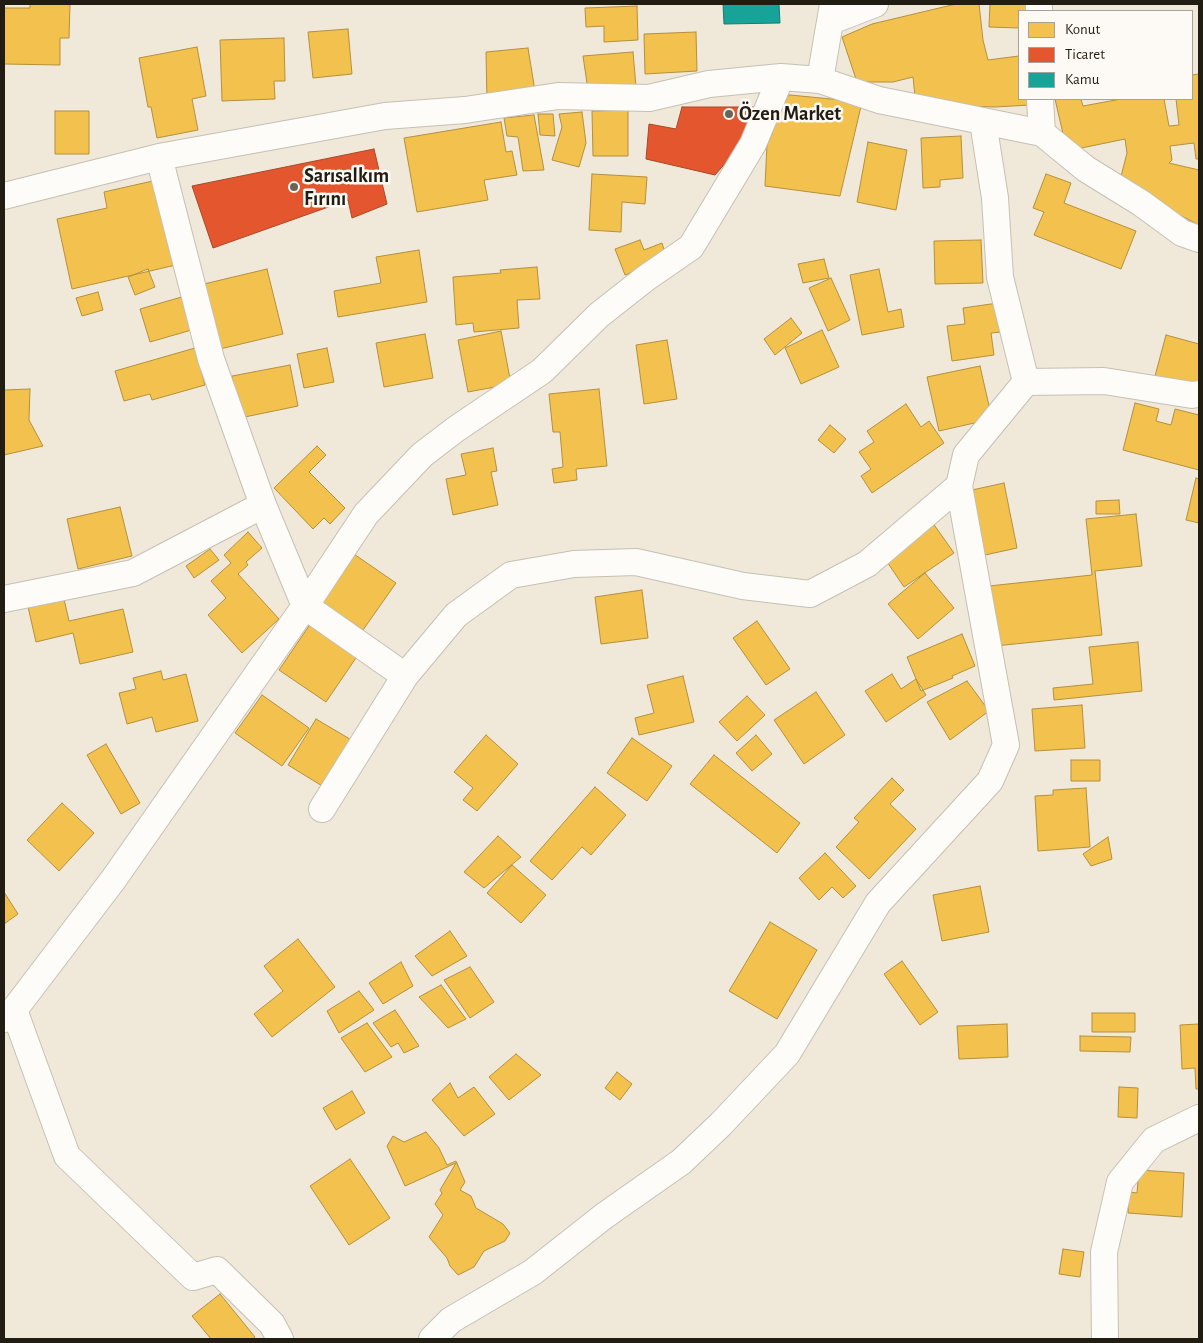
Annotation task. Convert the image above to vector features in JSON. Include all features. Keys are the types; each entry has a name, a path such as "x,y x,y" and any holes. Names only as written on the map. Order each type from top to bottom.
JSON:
{"street":[{"path":"820,80 832,12 875,4"},
{"path":"280,1339 272,1324 217,1270 192,1277 67,1156 9,1015 113,880 305,606 366,514 422,455 542,371 599,315 691,246 753,144 781,77"},
{"path":"4,196 159,157 385,116 465,110 558,96 649,98 709,84 781,77 820,80 879,100 1042,133 1086,169 1141,203 1182,233 1199,239"},
{"path":"1040,100 1042,133"},
{"path":"983,122 995,198 1000,277 1026,382"},
{"path":"159,157 211,359 263,505 305,606 405,676"},
{"path":"432,1339 451,1330 533,1272 604,1216 681,1162 721,1124 787,1054 878,902 990,781 1006,745 959,486 966,455 1026,382 1104,381 1192,395 1199,394"},
{"path":"322,810 405,676 456,615 511,575 574,564 636,562 743,586 810,594 867,564 959,486"},
{"path":"4,599 132,572 263,505"},
{"path":"1105,1339 1104,1252 1120,1182 1154,1140 1199,1118"}],"building: Konut":[{"path":"30,4 70,4 69,38 60,38 60,65 4,64 4,8 30,8"},
{"path":"956,4 979,4 983,40 988,60 1018,56 1018,100 1030,100 1030,105 961,106 915,97 913,77 893,82 857,82 842,37 872,24"},
{"path":"990,4 1028,4 1028,10 1018,10 1018,28 989,27"},
{"path":"637,6 638,40 604,42 604,26 586,27 585,8"},
{"path":"348,29 352,74 313,78 308,32"},
{"path":"696,32 697,71 645,74 644,34"},
{"path":"284,38 285,81 274,81 275,99 222,101 220,40"},
{"path":"197,47 206,96 192,99 198,130 157,138 151,107 148,107 139,58"},
{"path":"528,48 536,97 487,102 486,52"},
{"path":"633,52 637,98 589,97 583,56"},
{"path":"1199,74 1199,159 1196,159 1194,143 1170,146 1172,160 1169,163 1199,170 1199,225 1119,184 1127,153 1125,139 1067,151 1055,100 1081,100 1083,106 1116,100 1164,100 1169,126 1179,125 1176,100 1193,100 1193,75"},
{"path":"790,95 862,102 840,196 765,186 767,144 772,134 777,102"},
{"path":"628,110 628,156 593,156 592,111"},
{"path":"55,111 89,111 89,154 55,154"},
{"path":"582,112 586,143 579,167 552,160 562,127 559,114"},
{"path":"538,114 553,114 555,136 540,135"},
{"path":"534,115 544,170 523,171 518,137 507,136 504,118"},
{"path":"501,122 506,152 512,151 517,175 484,180 488,200 417,212 404,138"},
{"path":"961,136 963,178 940,180 940,187 923,188 921,138"},
{"path":"868,142 907,150 896,210 857,202"},
{"path":"592,174 647,177 645,204 622,202 621,232 589,230"},
{"path":"1046,174 1071,183 1064,203 1136,231 1121,269 1034,235 1044,212 1033,208"},
{"path":"157,180 176,265 72,289 57,219 107,208 104,192"},
{"path":"640,240 644,250 662,243 667,259 625,275 615,249"},
{"path":"981,240 983,283 935,284 934,241"},
{"path":"419,250 427,302 338,317 334,291 381,283 376,257"},
{"path":"824,259 829,278 803,283 798,264"},
{"path":"537,267 540,299 517,300 519,328 474,332 473,323 456,325 453,277 501,273 500,270"},
{"path":"148,269 155,287 135,295 128,277"},
{"path":"267,269 283,334 220,349 204,284"},
{"path":"879,269 888,312 901,309 904,327 862,335 850,275"},
{"path":"831,278 850,320 828,331 809,288"},
{"path":"98,292 103,310 82,316 76,298"},
{"path":"185,296 195,329 150,342 140,309"},
{"path":"998,303 1002,332 991,333 994,355 952,361 947,326 965,324 963,308"},
{"path":"791,318 802,333 775,355 764,339"},
{"path":"822,330 839,367 801,384 785,348"},
{"path":"501,331 511,384 468,392 458,340"},
{"path":"425,334 433,378 384,387 376,343"},
{"path":"1166,335 1199,344 1199,387 1155,376"},
{"path":"667,340 677,399 644,404 636,345"},
{"path":"195,348 205,385 152,400 150,394 124,401 115,371"},
{"path":"327,348 334,382 304,388 297,354"},
{"path":"290,365 298,406 240,418 232,376"},
{"path":"980,366 992,419 939,431 927,377"},
{"path":"30,389 29,420 43,446 4,455 4,390"},
{"path":"599,389 607,466 576,469 577,480 554,483 552,469 563,467 560,432 553,432 549,394"},
{"path":"1135,403 1159,409 1156,421 1171,425 1175,409 1199,415 1199,470 1123,450"},
{"path":"906,404 921,427 929,421 944,443 872,493 861,476 871,469 859,452 874,442 867,431"},
{"path":"830,425 846,439 834,453 818,440"},
{"path":"317,446 326,455 309,472 345,508 330,524 324,518 313,529 274,488"},
{"path":"493,448 497,471 491,472 498,505 453,515 446,479 466,475 461,454"},
{"path":"1196,478 1199,479 1199,523 1186,520"},
{"path":"1004,483 1017,548 976,557 963,492"},
{"path":"1119,500 1120,514 1096,514 1096,501"},
{"path":"120,507 132,556 78,569 67,519"},
{"path":"1136,514 1142,566 1095,571 1102,635 995,646 989,586 1092,575 1086,519"},
{"path":"930,519 954,553 904,587 881,553"},
{"path":"248,532 262,548 246,562 248,565 238,574 279,619 242,653 208,615 226,598 211,581 231,563 224,555"},
{"path":"210,549 219,560 194,578 186,566"},
{"path":"348,550 396,583 363,630 316,598"},
{"path":"925,573 954,608 918,639 888,604"},
{"path":"62,590 69,621 123,609 133,652 80,664 73,633 36,642 26,598"},
{"path":"642,590 648,638 601,644 595,597"},
{"path":"757,621 790,669 766,685 733,638"},
{"path":"311,623 358,655 326,702 279,670"},
{"path":"962,634 975,666 952,676 953,678 921,691 907,657"},
{"path":"1138,642 1142,691 1054,700 1053,688 1093,684 1089,647"},
{"path":"161,671 163,680 186,674 198,721 156,732 152,717 127,724 119,693 136,689 133,678"},
{"path":"892,674 901,689 916,679 926,695 886,722 865,691"},
{"path":"683,676 694,722 639,735 635,718 654,713 647,685"},
{"path":"967,681 989,711 950,740 927,702"},
{"path":"816,692 845,735 804,764 774,720"},
{"path":"262,695 309,728 282,766 235,733"},
{"path":"747,696 765,715 737,741 719,722"},
{"path":"1082,705 1085,748 1035,751 1032,709"},
{"path":"316,719 360,745 332,792 288,765"},
{"path":"486,735 518,764 477,811 463,800 473,788 454,772"},
{"path":"756,735 772,754 752,771 736,753"},
{"path":"632,738 672,766 647,801 607,773"},
{"path":"106,744 140,803 121,814 87,755"},
{"path":"714,755 800,823 777,853 690,784"},
{"path":"1071,760 1100,760 1100,781 1071,781"},
{"path":"892,778 904,790 890,804 916,829 869,879 836,847 859,822 854,818"},
{"path":"595,787 626,815 591,855 582,847 552,880 530,861"},
{"path":"1086,788 1090,847 1038,851 1035,796 1053,795 1053,790"},
{"path":"62,803 94,833 59,871 27,840"},
{"path":"498,836 521,857 484,888 464,872"},
{"path":"1108,837 1112,859 1091,866 1083,854"},
{"path":"825,853 856,886 843,898 832,887 819,900 799,878"},
{"path":"512,865 546,895 521,923 487,893"},
{"path":"980,886 989,932 942,941 933,895"},
{"path":"4,892 18,914 4,924"},
{"path":"770,922 817,950 777,1019 729,991"},
{"path":"450,931 467,956 432,976 415,956"},
{"path":"298,939 335,987 272,1037 254,1014 283,991 264,966"},
{"path":"902,961 938,1012 920,1025 884,974"},
{"path":"401,962 413,986 383,1004 369,983"},
{"path":"470,967 494,1002 470,1018 444,980"},
{"path":"441,985 466,1019 448,1028 419,997"},
{"path":"359,991 374,1010 339,1033 327,1011"},
{"path":"395,1010 419,1046 404,1053 398,1043 391,1047 373,1023"},
{"path":"1092,1013 1135,1013 1135,1032 1092,1032"},
{"path":"367,1023 392,1057 365,1072 341,1038"},
{"path":"1007,1024 1008,1057 959,1059 957,1026"},
{"path":"1199,1024 1199,1089 1196,1089 1195,1068 1182,1069 1180,1025"},
{"path":"1080,1036 1131,1037 1130,1052 1080,1051"},
{"path":"516,1054 541,1075 509,1100 489,1077"},
{"path":"617,1072 632,1084 620,1100 605,1088"},
{"path":"450,1083 458,1098 474,1087 495,1114 464,1136 432,1100"},
{"path":"1119,1087 1138,1088 1137,1118 1118,1117"},
{"path":"352,1091 365,1113 336,1130 323,1108"},
{"path":"426,1132 439,1148 447,1165 456,1161 465,1182 460,1190 471,1196 476,1208 503,1224 510,1233 505,1241 484,1251 474,1267 458,1275 450,1266 447,1258 429,1237 443,1215 435,1204 442,1193 440,1190 456,1163 405,1186 387,1146 393,1136 404,1142"},
{"path":"350,1159 390,1218 349,1245 310,1186"},
{"path":"1139,1170 1184,1173 1182,1217 1128,1213 1129,1192 1137,1193"},
{"path":"1063,1249 1084,1252 1080,1277 1059,1274"},
{"path":"220,1294 255,1337 252,1339 211,1339 192,1316"}],"building: Ticaret":[{"path":"682,107 759,107 743,143 715,175 646,159 649,124 676,129"},
{"path":"374,149 387,204 352,218 348,200 213,248 192,186"}],"building: Kamu":[{"path":"723,4 779,4 780,23 724,24"}],"place":[{"name":"Özen Market","path":"729,114"},
{"name":"Sarısalkım Fırını","path":"294,187"}]}
